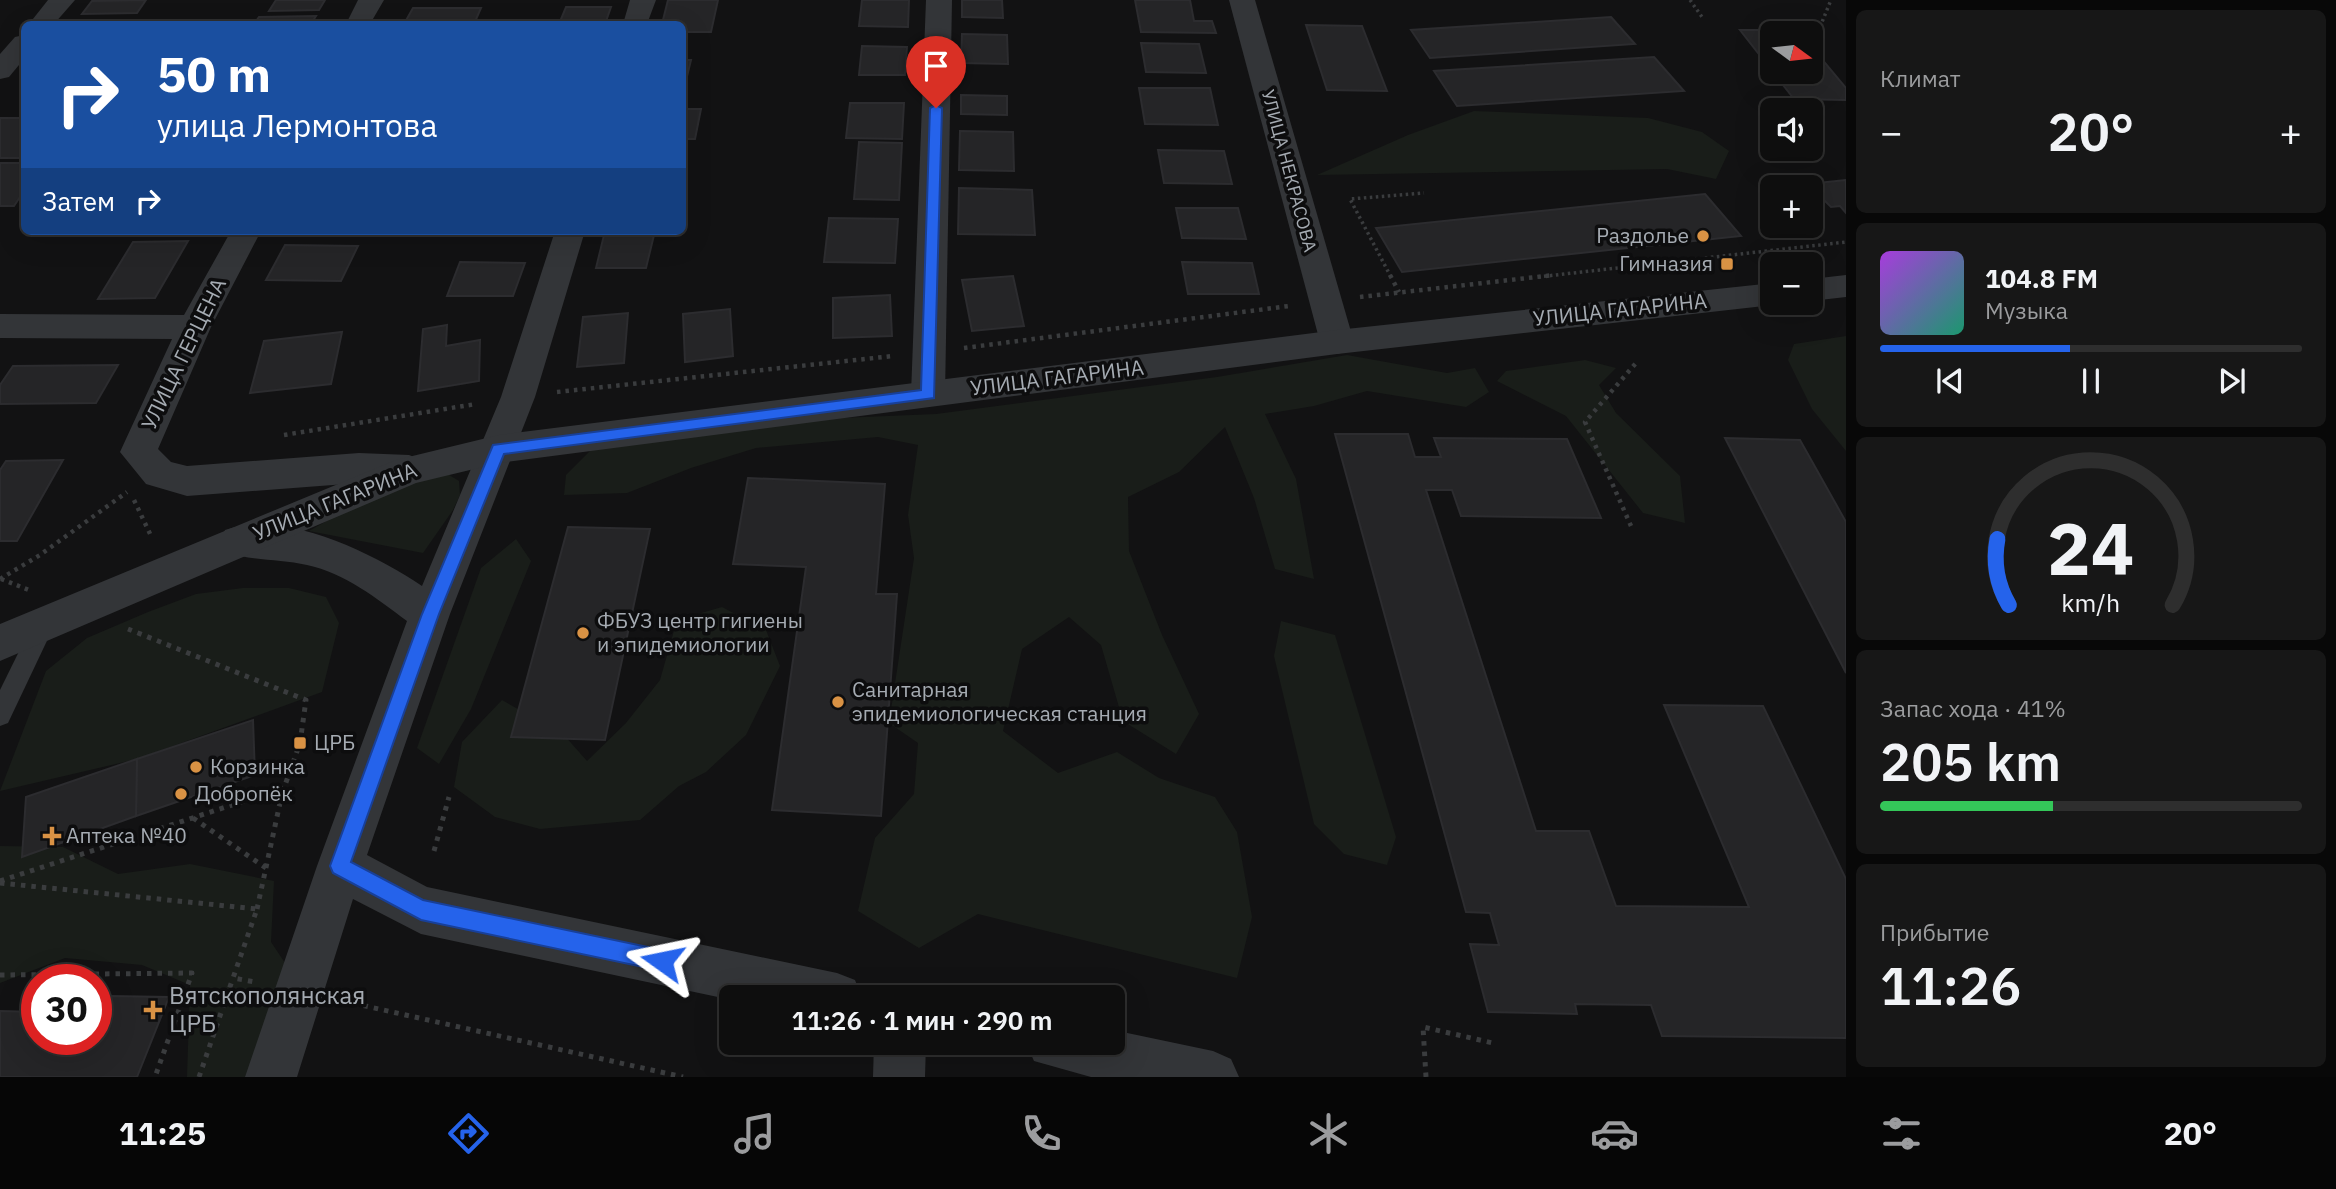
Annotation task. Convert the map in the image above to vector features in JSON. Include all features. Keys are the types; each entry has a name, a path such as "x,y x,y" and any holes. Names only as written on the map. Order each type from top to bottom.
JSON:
{"street":[{"path":"44,21 62,0"},
{"path":"360,21 371,0"},
{"path":"636,21 642,0"},
{"path":"929,394 939,0"},
{"name":"УЛИЦА НЕКРАСОВА","path":"1242,0 1337,342"},
{"path":"0,71 21,46"},
{"name":"УЛИЦА ГЕРЦЕНА","path":"244,235 194,327 138,452 159,474 187,481 359,468 409,470"},
{"path":"271,1077 340,866 430,614 518,397 569,235"},
{"path":"1823,289 1846,286"},
{"name":"УЛИЦА ГАГАРИНА","path":"0,643 409,470 499,449 1337,342 1760,295"},
{"path":"0,326 194,327"},
{"path":"239,541 280,544 332,556 373,576 430,614"},
{"path":"340,866 421,910 776,985"},
{"path":"899,1077 900,1055"},
{"path":"1109,1055 1213,1077"}],"lane":[{"path":"0,715 43,626"}],"path":[{"path":"1690,0 1702,17"},
{"path":"1822,21 1831,0"},
{"path":"1399,292 1350,199 1424,193"},
{"path":"281,435 518,397 930,352 1399,292 1846,242"},
{"path":"1721,256 1727,264"},
{"path":"1631,526 1585,422 1636,363"},
{"path":"0,579 40,555 129,490 152,538"},
{"path":"0,579 306,700 300,743 284,788 257,909 199,1077"},
{"path":"0,882 284,788"},
{"path":"434,851 449,797"},
{"path":"193,818 266,868"},
{"path":"0,882 257,909"},
{"path":"0,975 191,973 155,1077"},
{"path":"233,978 684,1077"},
{"path":"1426,1077 1423,1027 1493,1043"}],"shaded area":[{"path":"1474,111 1648,118 1702,132 1729,151 1716,179 1667,169 1317,175 1408,135"},
{"path":"1846,336 1846,451 1812,409 1788,360 1794,344"},
{"path":"1347,355 1447,373 1475,368 1489,392 1466,407 1367,391 1314,406 1265,414 1296,479 1314,579 1275,569 1254,498 1225,427 1179,472 1128,497 1129,551 1162,635 1199,714 1176,754 1123,721 1101,645 1069,617 1022,649 1003,731 1058,773 1117,752 1159,778 1215,797 1237,832 1252,917 1237,978 978,914 919,948 858,911 875,838 914,794 918,743 889,723 914,558 908,515 918,445 878,437 756,448 691,468 627,493 564,495 566,475 594,447 840,418 936,414 1217,377"},
{"path":"1585,360 1616,368 1599,385 1616,413 1680,476 1685,523 1643,513 1566,416 1497,381 1506,371"},
{"path":"441,470 459,481 460,495 453,510 423,553 309,531 397,481"},
{"path":"516,539 531,561 471,709 439,764 417,748 481,568"},
{"path":"243,588 289,588 326,597 339,623 322,692 137,759 0,791 46,671 87,638 148,612 196,594"},
{"path":"722,607 766,630 780,666 746,735 706,772 679,786 640,820 540,829 495,817 454,787 462,742 502,700 564,735 587,761 626,723 660,680 677,620"},
{"path":"1281,621 1335,635 1396,837 1387,865 1344,854 1314,824 1274,656"},
{"path":"0,846 63,847 118,874 190,864 274,881 271,942 293,975 262,1077 187,1077 190,985 142,965 65,958 49,964 21,964 21,975 0,983"}],"building":[{"path":"146,0 137,13 82,14 92,1"},
{"path":"276,0 325,0 319,10 269,11"},
{"path":"668,0 718,0 711,32 686,32 686,21 663,21"},
{"path":"862,0 909,0 908,27 859,26"},
{"path":"962,0 1002,0 1003,18 962,17"},
{"path":"1135,0 1190,0 1194,21 1212,21 1216,33 1141,32"},
{"path":"566,7 611,7 606,21 560,21"},
{"path":"413,8 481,8 475,21 406,21"},
{"path":"316,16 313,21 256,21 259,17"},
{"path":"1611,17 1635,44 1430,58 1411,30"},
{"path":"1306,25 1362,26 1387,91 1327,90"},
{"path":"1740,30 1760,30 1760,56"},
{"path":"962,34 1007,35 1008,64 961,63"},
{"path":"1141,43 1199,44 1206,73 1146,72"},
{"path":"862,46 907,47 905,75 859,75"},
{"path":"1654,57 1684,91 1457,106 1434,71"},
{"path":"686,60 691,60 686,81"},
{"path":"1824,62 1846,88 1846,100 1793,98 1782,84 1824,84"},
{"path":"1139,88 1210,88 1218,125 1145,124"},
{"path":"961,95 1007,96 1007,115 961,114"},
{"path":"850,103 904,103 902,139 846,138"},
{"path":"686,109 701,109 695,139 686,139"},
{"path":"0,118 21,118 21,158 0,158"},
{"path":"960,131 1013,132 1014,171 959,170"},
{"path":"859,142 902,143 899,200 854,199"},
{"path":"1158,150 1224,151 1232,184 1164,183"},
{"path":"0,163 21,163 21,196 14,206 0,206"},
{"path":"1846,180 1846,213 1840,206 1831,207 1823,199 1823,182"},
{"path":"959,188 1032,190 1035,235 958,234"},
{"path":"1705,194 1741,236 1402,272 1376,228"},
{"path":"1176,208 1238,208 1246,239 1182,238"},
{"path":"829,218 898,219 895,263 824,262"},
{"path":"604,235 654,235 646,268 596,268"},
{"path":"188,241 155,298 98,299 133,242"},
{"path":"285,245 358,246 341,281 266,280"},
{"path":"460,262 525,263 513,296 447,296"},
{"path":"1182,262 1252,263 1259,294 1188,294"},
{"path":"1013,276 1024,326 972,331 962,280"},
{"path":"890,295 892,336 833,338 833,298"},
{"path":"730,309 733,356 685,362 683,314"},
{"path":"628,313 624,363 577,367 583,317"},
{"path":"447,325 446,346 480,340 479,381 418,391 423,329"},
{"path":"342,332 331,384 250,393 264,341"},
{"path":"118,365 96,403 0,404 0,385 13,366"},
{"path":"1335,434 1408,434 1415,457 1441,457 1434,438 1567,439 1601,518 1461,516 1452,490 1426,490 1536,831 1589,831 1616,906 1749,907 1664,705 1763,706 1846,879 1846,1038 1662,1036 1651,1005 1575,1004 1577,1014 1488,1012 1470,944 1499,945 1490,913 1466,912"},
{"path":"1725,438 1800,440 1846,522 1846,673"},
{"path":"63,460 17,541 0,541 0,470 6,461"},
{"name":"Санитарная эпидемиологическая станция","path":"748,478 885,484 876,594 897,594 881,816 772,810 806,567 733,564"},
{"name":"ФБУЗ центр гигиены и эпидемиологии","path":"568,527 650,529 605,740 511,737"},
{"name":"Корзинка","path":"253,720 255,775 136,816 137,759"},
{"path":"137,759 136,816 22,857 26,797"},
{"path":"112,996 169,997 137,1077 0,1077 0,1011 21,1012 21,1055 112,1055"}],"place":[{"name":"Раздолье","path":"1703,236"},
{"name":"Гимназия","path":"1727,264"},
{"name":"ФБУЗ центр гигиены и эпидемиологии","path":"583,633"},
{"name":"Санитарная эпидемиологическая станция","path":"838,702"},
{"name":"ЦРБ","path":"300,743"},
{"name":"Корзинка","path":"196,767"},
{"name":"Добропёк","path":"181,794"},
{"name":"Аптека №40","path":"52,836"},
{"name":"Вятскополянская ЦРБ","path":"153,1010"}],"route":[{"path":"662,961 421,910 340,866 430,614 499,449 929,394 936,108"}]}
